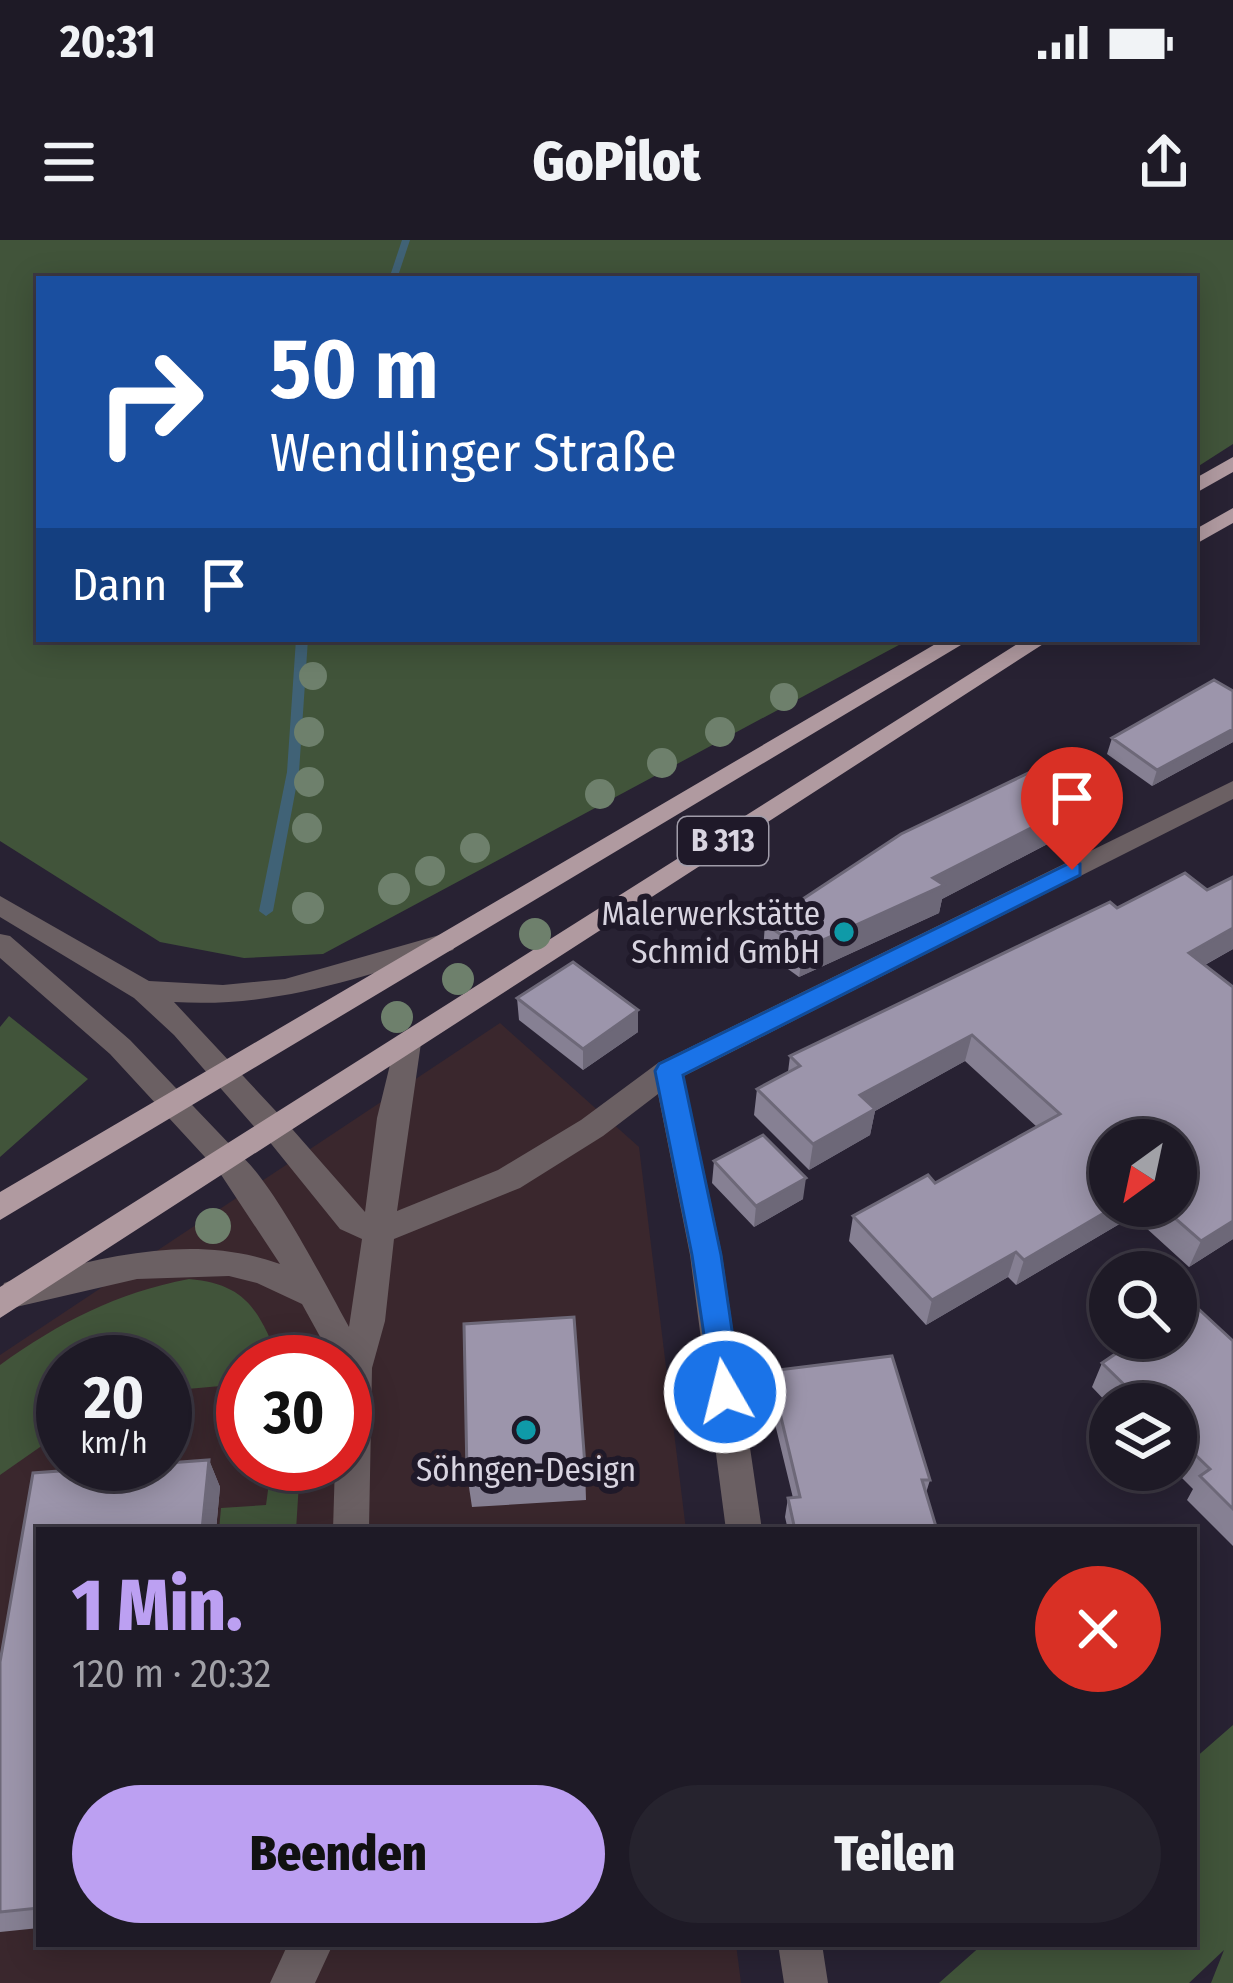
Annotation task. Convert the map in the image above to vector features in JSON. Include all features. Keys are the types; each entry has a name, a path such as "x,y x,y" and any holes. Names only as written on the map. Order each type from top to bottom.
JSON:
{"main road":[{"path":"1197,486 1233,463"},
{"path":"1197,537 1233,514"},
{"name":"B 313","path":"0,1207 955,642"},
{"name":"B 313","path":"8,1299 1035,642"}],"street":[{"path":"0,905 144,992 223,1072 339,1207 352,1220 378,1232 509,1179 592,1128 668,1071 1233,789"},
{"path":"0,943 120,1047 227,1161 291,1248 310,1293 336,1335"},
{"path":"144,992 223,995 285,989 442,943"},
{"path":"364,1335 407,1043"},
{"path":"668,1071 706,1255 744,1527"},
{"path":"8,1299 136,1266 201,1260 257,1269 310,1293"},
{"path":"351,1527 352,1491"},
{"path":"292,1983 310,1947"},
{"path":"800,1947 806,1983"}],"shaded area":[{"path":"500,1023 639,1147 686,1527 36,1527 36,1947 736,1947 741,1983 0,1983 0,1355"}],"green space":[{"path":"0,240 1233,240 1233,444 1197,467 1197,276 36,276 36,642 904,642 323,954 244,958 160,942 0,841"},
{"path":"9,1016 88,1079 0,1157 0,1027"},
{"path":"189,1279 225,1287 248,1303 268,1335 216,1335 216,1386 192,1389 192,1335 45,1335 137,1292"},
{"path":"36,1341 36,1450 0,1475 0,1365"},
{"path":"268,1491 298,1491 296,1527 219,1527 221,1508 266,1505"},
{"path":"1233,1725 1233,1983 1211,1983 1224,1950 1189,1983 939,1983 980,1947 1197,1947 1197,1756"}],"building":[{"path":"1214,680 1233,691 1233,729 1157,770 1112,738"},
{"path":"1043,766 1088,799 933,878 944,885 803,949 765,924 901,834"},
{"path":"1185,873 1207,890 1233,877 1233,928 1189,953 1233,987 1233,1221 1201,1241 1185,1227 1197,1227 1197,1119 1089,1119 1089,1222 1024,1260 1016,1252 932,1300 853,1216 928,1175 935,1183 1060,1114 972,1035 860,1095 875,1109 813,1144 757,1089 800,1066 790,1056 1110,902 1117,908"},
{"path":"573,962 638,1010 583,1049 517,998"},
{"path":"763,1135 806,1178 756,1206 714,1161"},
{"path":"1197,1308 1233,1341 1233,1509 1200,1476 1210,1469 1197,1456 1197,1383 1122,1383 1102,1363 1108,1359 1197,1359"},
{"name":"Söhngen-Design","path":"574,1317 585,1466 467,1474 464,1324"},
{"path":"892,1356 930,1480 922,1480 936,1527 794,1527 788,1498 800,1497 770,1371"},
{"path":"209,1460 202,1527 36,1527 36,1908 0,1912 0,1662 33,1473 36,1491 192,1491 192,1461"}],"waterway":[{"path":"394,276 406,240"},
{"path":"266,911 293,772 302,642"}],"place":[{"name":"Malerwerkstätte Schmid GmbH","path":"844,932"},
{"name":"Söhngen-Design","path":"526,1430"}],"route":[{"path":"725,1392 706,1255 668,1071 1072,870"}]}
